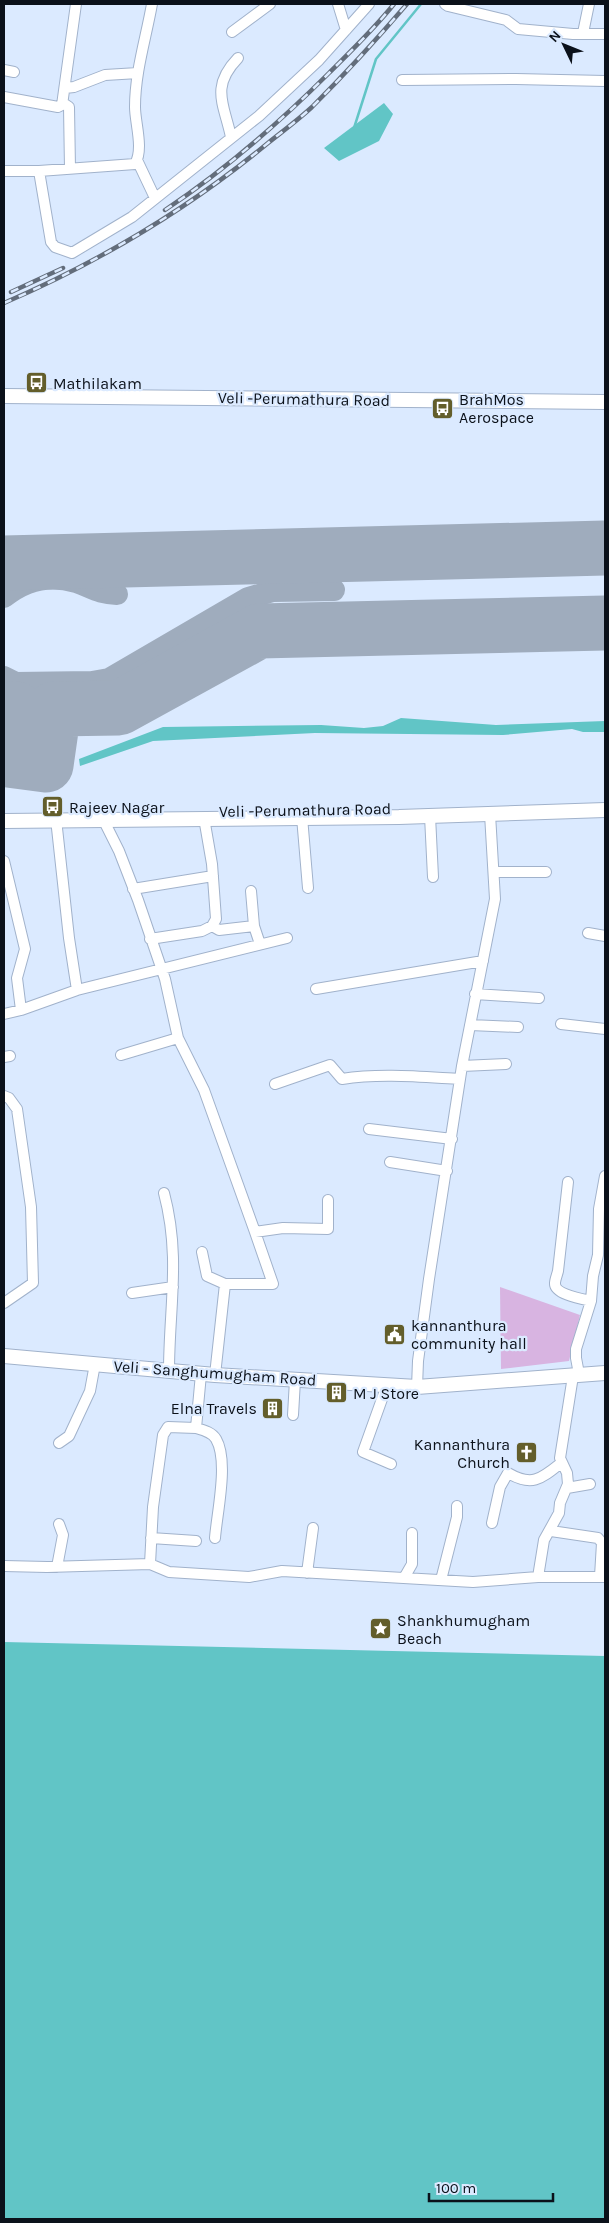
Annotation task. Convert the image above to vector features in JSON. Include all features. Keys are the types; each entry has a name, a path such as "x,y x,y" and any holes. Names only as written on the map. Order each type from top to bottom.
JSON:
{"main road":[{"path":"4,389 605,395"},
{"name":"Veli -Perumathura Road","path":"4,396 605,402"},
{"name":"Veli -Perumathura Road","path":"4,814 499,807 605,803"},
{"path":"4,821 430,816 605,810"},
{"name":"Veli - Sanghumugham Road","path":"4,1356 208,1374 417,1387 605,1373"}],"street":[{"path":"4,97 61,106 63,103 76,4"},
{"path":"152,4 135,88 135,119 138,141 137,160 156,198"},
{"path":"232,32 270,4"},
{"path":"338,4 346,30"},
{"path":"39,171 51,242 55,247 72,253 132,217 259,116 320,60 369,4"},
{"path":"445,4 506,20 518,29 573,34 605,34"},
{"path":"583,33 589,4"},
{"path":"231,137 224,116 222,78 238,58"},
{"path":"65,88 74,87 105,75 138,73"},
{"path":"402,80 516,79 605,81"},
{"path":"63,103 69,107 70,169"},
{"path":"4,171 39,171 130,165 135,164 137,160"},
{"path":"417,1387 418,1361 429,1279 462,1066 495,899 490,814"},
{"path":"430,816 433,877"},
{"path":"302,817 308,888"},
{"path":"150,940 202,931 212,926 216,918 204,818"},
{"path":"56,819 69,938 77,990"},
{"path":"103,819 133,889 173,1012 178,1038 204,1090 273,1284 225,1284 206,1276 202,1252"},
{"path":"4,861 25,950 17,978 22,1010"},
{"path":"494,872 546,872"},
{"path":"133,889 212,876"},
{"path":"252,891 254,926 260,944"},
{"path":"212,926 220,930 254,926"},
{"path":"588,933 605,936"},
{"path":"4,1014 22,1010 77,990 287,938"},
{"path":"316,989 483,961"},
{"path":"475,994 539,998"},
{"path":"561,1024 605,1028"},
{"path":"470,1025 518,1027"},
{"path":"121,1055 178,1038"},
{"path":"462,1066 506,1064"},
{"path":"275,1084 330,1065 342,1079 353,1077 412,1077 460,1079"},
{"path":"4,1096 9,1098 16,1109 31,1207 33,1283 4,1303"},
{"path":"369,1129 452,1139"},
{"path":"390,1162 447,1171"},
{"path":"538,1577 544,1540 551,1531 567,1488 568,1478 560,1458 576,1375 576,1349 591,1301 593,1276 598,1255 599,1209 605,1176"},
{"path":"568,1182 558,1271 554,1284 563,1293 591,1301"},
{"path":"164,1193 170,1219 173,1288 169,1371"},
{"path":"255,1232 283,1228 328,1229 328,1200"},
{"path":"196,1428 225,1284"},
{"path":"132,1292 173,1288"},
{"path":"59,1443 68,1436 90,1391 95,1364"},
{"path":"293,1416 295,1380"},
{"path":"387,1385 362,1452 391,1464"},
{"path":"150,1564 151,1538 163,1435 168,1427 196,1428 212,1434 221,1450 222,1466 215,1538"},
{"path":"492,1523 500,1487 508,1473 521,1481 540,1480 561,1463"},
{"path":"567,1488 590,1484"},
{"path":"441,1580 457,1516 457,1506"},
{"path":"57,1567 63,1535 59,1524"},
{"path":"307,1573 313,1528"},
{"path":"4,1566 57,1567 150,1564 169,1572 249,1577 282,1572 472,1582 538,1577 603,1576 602,1543 598,1538 551,1531"},
{"path":"404,1578 412,1564 412,1532"},
{"path":"151,1538 196,1541"}],"shaded area":[{"path":"384,103 393,114 379,141 339,161 324,148"},
{"path":"401,718 496,725 605,721 605,732 583,732 572,729 503,735 315,733 153,741 80,766 79,759 163,727 321,725 364,728 383,726"},
{"path":"500,1287 580,1315 569,1361 501,1369"},
{"path":"4,1642 605,1656 605,2219 4,2219"}],"waterway":[{"path":"354,128 376,59 421,4"}],"taxiway":[{"path":"4,597 20,586 47,579 76,582 100,591 117,594"},
{"path":"4,677 16,683 92,682 109,679 248,598 273,591 334,590"}],"runway":[{"path":"4,563 605,548"},
{"path":"4,710 16,709 8,760 46,765 54,709 119,708 259,631 605,623"}],"railway":[{"path":"165,210 230,163 271,128 354,48 394,4"},
{"path":"4,303 108,252 174,212 238,167 312,107 407,4"},
{"path":"11,292 63,268"}],"place":[{"name":"Mathilakam","path":"37,383"},
{"name":"BrahMos Aerospace","path":"443,408"},
{"name":"Rajeev Nagar","path":"53,807"},
{"name":"kannanthura community hall","path":"395,1334"},
{"name":"M J Store","path":"337,1393"},
{"name":"Elna Travels","path":"273,1408"},
{"name":"Kannanthura Church","path":"526,1453"},
{"name":"Shankhumugham Beach","path":"381,1629"}]}
